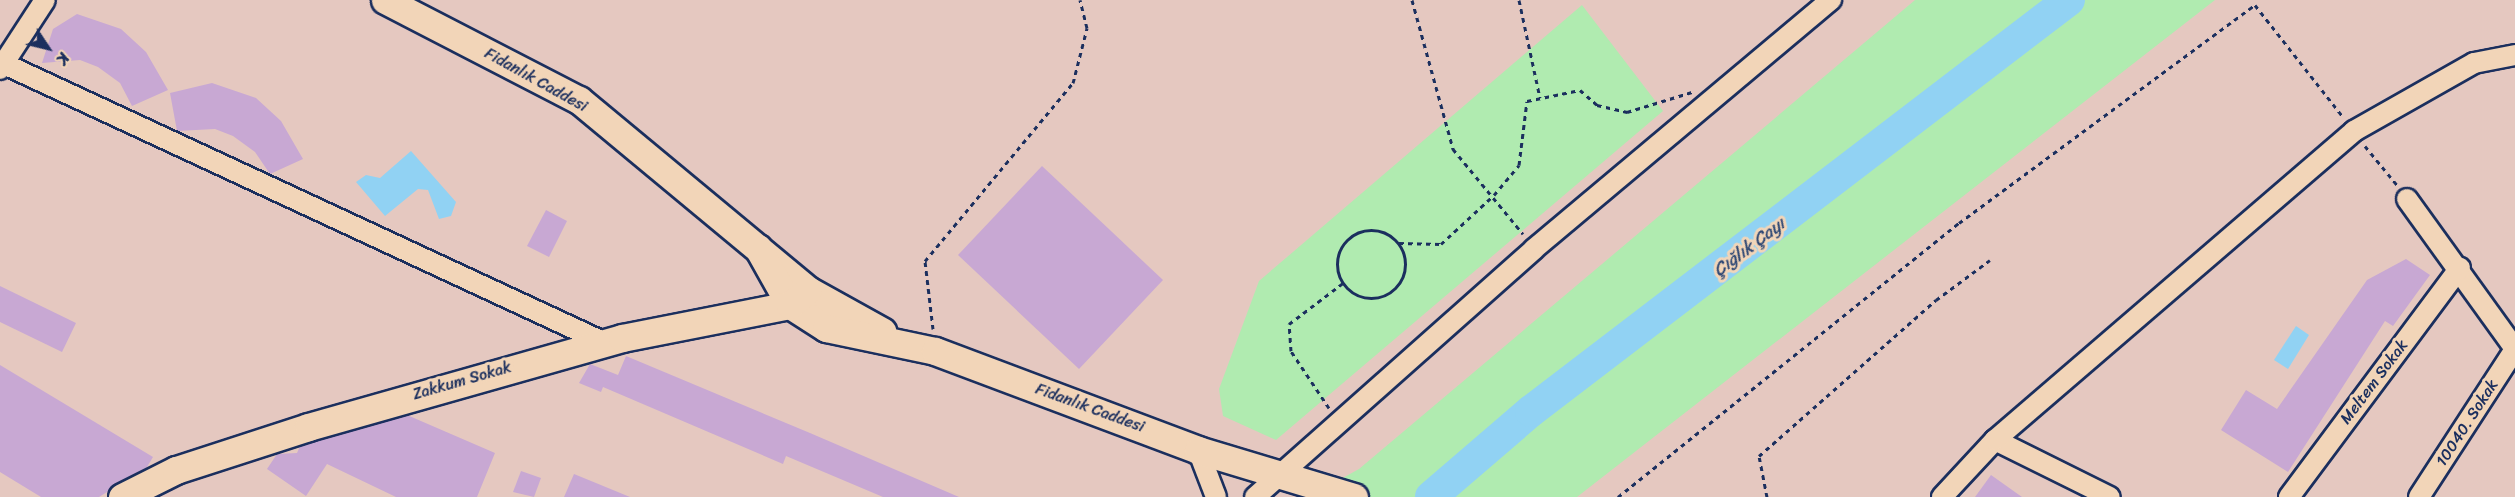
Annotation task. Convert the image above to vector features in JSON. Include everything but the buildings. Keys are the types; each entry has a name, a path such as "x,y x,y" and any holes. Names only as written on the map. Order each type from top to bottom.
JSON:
{"street":[{"path":"45,0 1,65 604,343"},
{"name":"Fidanlık Caddesi","path":"385,0 579,100 758,248 826,328 898,341 935,351 1198,450 1354,497"},
{"path":"1255,497 1283,474 1337,420 1534,249 1831,0"},
{"path":"1942,497 1995,440 2354,131 2474,63 2515,55"},
{"path":"2407,199 2460,268 2515,349"},
{"name":"Meltem Sokak","path":"2289,497 2460,268"},
{"name":"Zakkum Sokak","path":"122,497 176,470 308,427 604,343 799,297"},
{"name":"10040. Sokak","path":"2419,497 2515,349"},
{"path":"1995,440 2110,497"},
{"path":"1198,450 1216,497"}],"path":[{"path":"935,351 925,261 1073,83 1086,28 1080,0"},
{"path":"1412,0 1453,149 1494,195 1534,249"},
{"path":"1519,0 1540,98"},
{"path":"1618,497 1959,223 2260,0"},
{"path":"2255,5 2407,199"},
{"path":"1399,243 1404,275 1391,292 1371,298 1343,283 1338,261 1347,240 1368,230 1399,243 1441,244 1494,195 1519,165 1527,101 1580,90 1597,105 1627,112 1703,89"},
{"path":"1767,497 1759,456 1936,300 1990,260"},
{"path":"1337,420 1292,351 1289,324 1343,283"}],"green space":[{"path":"1915,0 2215,0 1577,497 1308,497 1359,469"},
{"path":"1582,5 1663,111 1276,440 1223,416 1219,389 1259,281"}],"water":[{"path":"411,151 456,202 451,216 439,219 428,190 418,189 385,216 356,182 366,175 380,178"},
{"path":"2296,326 2309,335 2288,369 2274,360"}],"waterway":[{"name":"Çığlık Çayı","path":"1431,497 1531,411 2069,0"}]}
